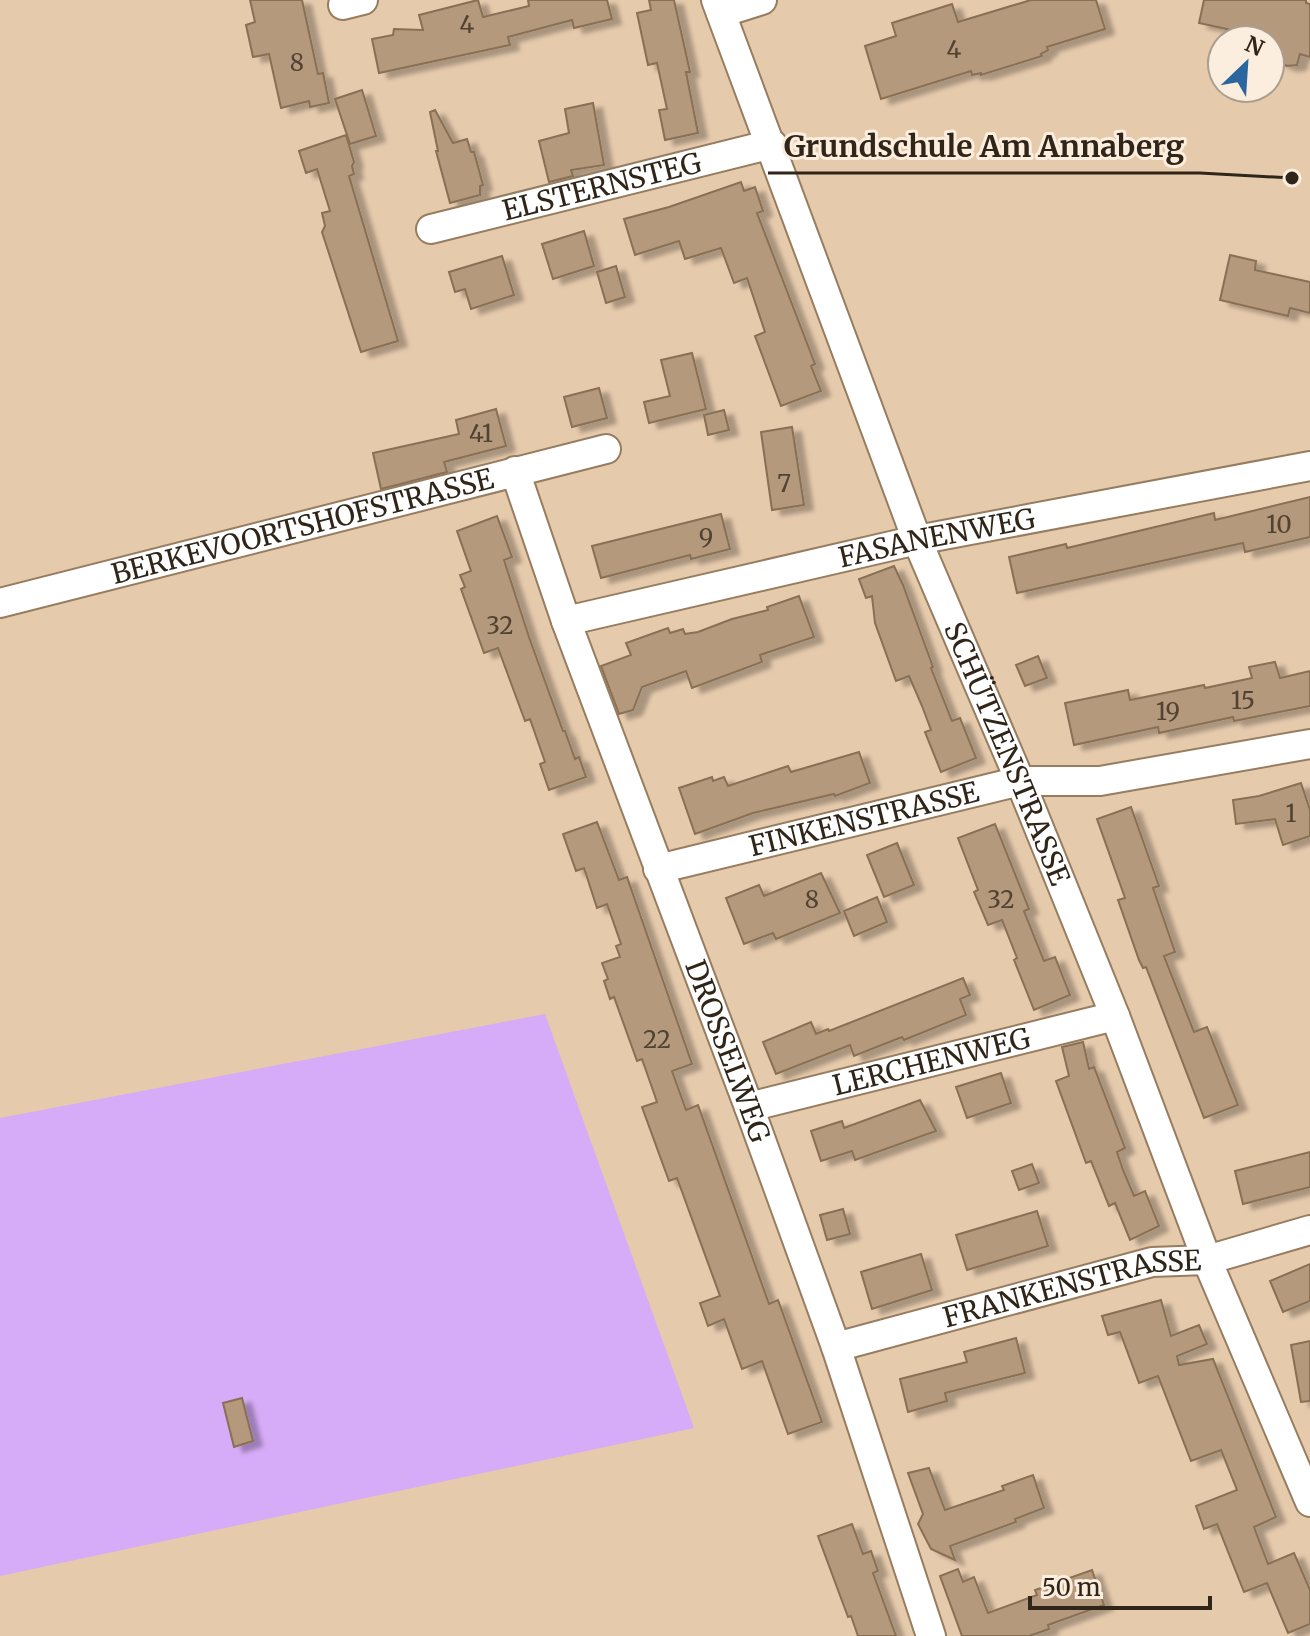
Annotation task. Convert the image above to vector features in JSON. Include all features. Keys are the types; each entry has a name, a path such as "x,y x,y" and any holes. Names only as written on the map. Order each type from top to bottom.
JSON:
{"street":[{"path":"719,6 762,0"},
{"name":"SCHÜTZENSTRASSE","path":"719,6 917,540 1020,781 1115,1016 1207,1260 1310,1502"},
{"name":"ELSTERNSTEG","path":"431,229 772,144"},
{"name":"BERKEVOORTSHOFSTRASSE","path":"0,603 606,449"},
{"name":"FASANENWEG","path":"566,621 917,540 1310,466"},
{"name":"DROSSELWEG","path":"515,471 566,621 836,1347 931,1636"},
{"name":"FINKENSTRASSE","path":"658,869 1020,781 1100,781 1310,744"},
{"name":"LERCHENWEG","path":"749,1107 1115,1016"},
{"name":"FRANKENSTRASSE","path":"836,1347 1152,1262 1207,1260 1310,1230"}],"shaded area":[{"path":"545,1014 694,1428 0,1576 0,1118"}],"building":[{"path":"250,0 302,0 318,74 323,73 329,103 310,107 309,101 281,108 269,54 253,57 246,25 255,22"},
{"path":"478,0 483,17 529,6 528,0 607,0 612,19 574,28 572,20 508,37 510,45 379,73 372,39 393,35 394,29 423,30 419,15"},
{"path":"649,0 674,0 690,72 686,72 698,133 665,140 659,110 667,109 657,63 648,65 637,13 651,10"},
{"path":"1031,0 1096,0 1105,29 1047,47 1042,56 981,75 972,75 971,71 881,99 865,46 896,36 892,23 952,4 958,22"},
{"path":"1204,0 1306,0 1310,4 1310,57 1300,54 1297,65 1286,66 1286,24 1199,23"},
{"path":"362,90 376,136 350,144 335,99"},
{"path":"593,103 604,165 571,170 573,176 549,182 539,141 569,133 565,109"},
{"path":"435,110 453,143 467,139 471,152 474,152 483,185 480,186 480,195 450,203 436,151 430,112"},
{"path":"346,135 354,162 354,174 349,176 398,341 361,352 322,232 325,226 322,213 330,211 317,169 306,173 299,151"},
{"path":"741,182 744,191 755,187 763,211 757,213 815,364 811,366 821,391 781,406 755,336 765,332 747,278 734,283 721,248 685,259 679,241 635,255 624,219"},
{"path":"584,231 594,266 553,279 542,244"},
{"path":"1230,255 1256,261 1255,270 1310,282 1310,313 1290,308 1288,316 1220,300"},
{"path":"502,256 514,295 471,309 465,289 455,292 449,272"},
{"path":"616,266 625,297 606,303 597,272"},
{"path":"692,353 706,409 649,423 644,402 670,396 661,360"},
{"path":"599,388 607,418 572,427 564,397"},
{"path":"496,409 506,446 444,462 447,472 381,489 373,453 459,434 456,420"},
{"path":"724,410 729,430 708,435 704,415"},
{"path":"792,427 804,505 772,510 761,432"},
{"path":"1310,497 1310,537 1245,552 1243,543 1017,593 1009,557 1066,544 1067,548 1214,513 1215,520"},
{"path":"721,514 730,549 691,559 690,555 601,578 592,546"},
{"path":"497,516 512,557 504,560 529,637 563,731 575,759 579,757 586,777 549,790 540,764 545,762 530,719 525,721 498,648 484,653 461,589 465,587 460,575 471,571 457,531"},
{"path":"894,566 952,721 960,718 976,758 941,772 925,732 931,730 922,706 909,676 896,681 875,623 872,596 866,598 859,579"},
{"path":"799,596 814,637 760,655 762,662 692,688 686,671 642,687 633,710 619,714 601,666 631,655 626,643 668,628 670,633 683,629 685,634 698,632 768,610 767,607"},
{"path":"1038,656 1047,678 1025,686 1016,665"},
{"path":"1275,662 1280,678 1310,671 1310,706 1234,721 1233,717 1159,733 1158,727 1074,745 1065,703 1128,690 1130,700 1204,685 1205,688 1252,678 1249,667"},
{"path":"859,752 870,783 835,796 753,813 695,834 679,788 712,777 713,781 724,777 728,786 788,766 791,772"},
{"path":"1301,783 1310,810 1310,836 1283,845 1275,819 1236,824 1233,800 1259,796"},
{"path":"1131,807 1159,886 1153,888 1175,952 1164,956 1194,1032 1207,1027 1238,1105 1204,1118 1146,967 1143,968 1139,960 1118,900 1125,898 1097,819"},
{"path":"597,822 619,880 627,877 692,1064 672,1071 686,1110 698,1105 769,1304 778,1300 822,1422 788,1434 762,1361 742,1369 724,1319 708,1326 700,1303 720,1296 677,1178 669,1181 642,1107 657,1102 642,1059 637,1061 614,997 610,999 604,981 608,979 602,963 620,957 616,946 621,944 607,904 597,908 584,868 576,871 563,834"},
{"path":"995,824 1029,909 1024,911 1044,961 1055,957 1070,995 1034,1010 1002,920 988,925 974,892 978,890 958,838"},
{"path":"897,843 914,885 884,897 867,855"},
{"path":"821,873 840,913 776,939 773,933 744,944 726,898 759,885 764,896"},
{"path":"877,897 887,922 854,936 844,911"},
{"path":"963,978 970,995 960,999 966,1015 854,1056 850,1045 776,1074 763,1042 811,1022 816,1034 829,1031"},
{"path":"1083,1042 1089,1069 1094,1067 1125,1148 1117,1152 1123,1170 1134,1196 1145,1191 1159,1226 1130,1240 1115,1203 1109,1206 1091,1161 1086,1163 1056,1081 1069,1076 1062,1047"},
{"path":"1001,1073 1011,1103 967,1118 956,1087"},
{"path":"920,1100 936,1131 855,1160 852,1151 821,1161 811,1131 842,1121 844,1128"},
{"path":"1310,1152 1310,1187 1243,1204 1235,1171"},
{"path":"1032,1164 1039,1183 1019,1190 1012,1171"},
{"path":"843,1209 850,1234 827,1240 820,1215"},
{"path":"1037,1211 1048,1246 967,1270 956,1235"},
{"path":"921,1254 932,1290 872,1309 861,1272"},
{"path":"1310,1264 1310,1301 1283,1312 1270,1281"},
{"path":"1161,1300 1171,1336 1199,1325 1207,1344 1177,1356 1179,1365 1213,1359 1276,1517 1254,1527 1268,1564 1294,1553 1310,1590 1310,1624 1288,1633 1267,1583 1244,1592 1217,1524 1204,1529 1196,1506 1237,1490 1221,1450 1191,1461 1158,1376 1139,1383 1120,1332 1108,1335 1102,1316"},
{"path":"1016,1338 1025,1373 945,1393 947,1401 908,1412 900,1379 967,1362 964,1352"},
{"path":"1310,1341 1310,1401 1301,1402 1291,1345"},
{"path":"242,1398 253,1441 234,1447 223,1403"},
{"path":"929,1468 945,1510 1004,1490 1002,1486 1033,1475 1044,1508 1015,1519 1016,1522 950,1546 955,1560 931,1549 918,1524 923,1514 908,1473"},
{"path":"852,1524 863,1554 871,1551 878,1571 873,1573 896,1636 858,1636 851,1616 848,1617 818,1536"},
{"path":"958,1569 963,1582 974,1577 988,1613 1037,1595 1035,1590 1092,1570 1104,1605 1048,1625 1049,1629 1029,1636 962,1636 940,1576"}],"place":[{"name":"Grundschule Am Annaberg","path":"1292,178"}]}
